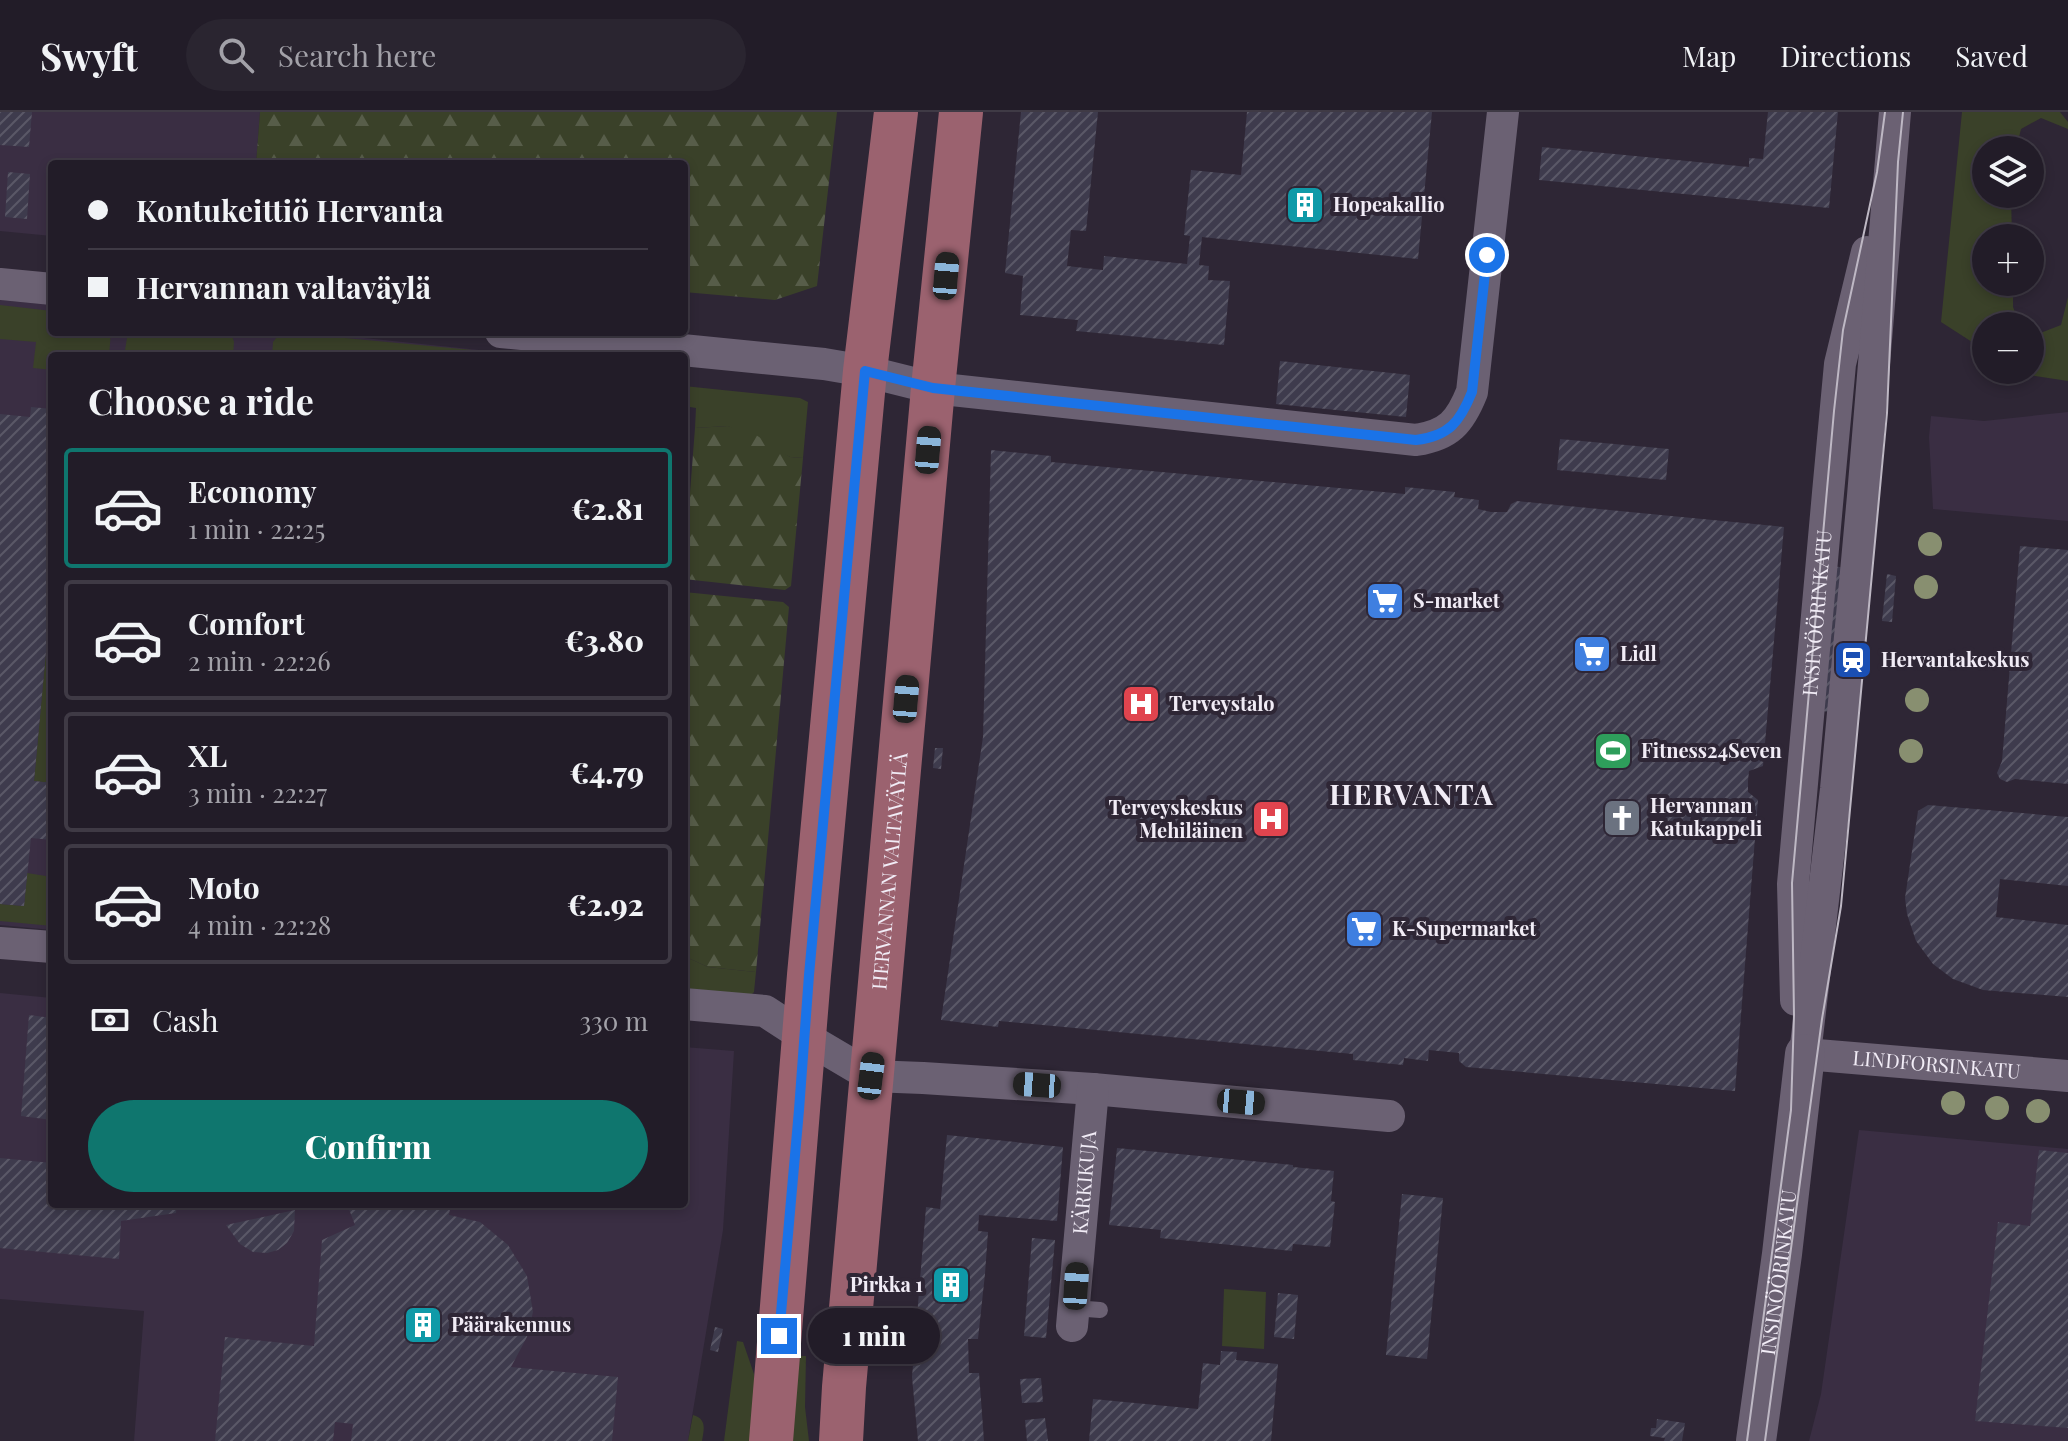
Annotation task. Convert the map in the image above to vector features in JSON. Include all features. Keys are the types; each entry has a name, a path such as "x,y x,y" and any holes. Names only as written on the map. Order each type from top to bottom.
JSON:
{"main road":[{"path":"771,1441 810,959 865,371 896,112"},
{"name":"HERVANNAN VALTAVÄYLÄ","path":"841,1441 933,388 961,112"}],"street":[{"path":"541,336 824,364 933,388 1416,440 1434,437 1457,421 1472,392 1503,112"},
{"name":"INSINÖÖRINKATU","path":"1756,1441 1782,1254 1836,789 1895,112"},
{"path":"0,284 48,289"},
{"path":"0,943 48,947"},
{"path":"688,1004 765,1011 871,1076 1093,1089 1389,1116"},
{"name":"LINDFORSINKATU","path":"1805,1054 2068,1076"},
{"name":"KÄRKIKUJA","path":"1082,1314 1093,1089"}],"shaded area":[{"path":"0,112 260,112 256,160 48,160 48,236 0,231"},
{"path":"0,300 48,305 48,336 345,336 499,352 48,352 48,930 0,925"},
{"path":"2068,412 2068,521 1933,509 1929,437 1931,416 1984,421"},
{"path":"0,993 48,998 48,1208 688,1208 688,1047 734,1051 723,1230 688,1441 134,1441 144,1311 0,1299"},
{"path":"1859,1130 2068,1149 2068,1441 1809,1441 1821,1394"}],"green space":[{"path":"260,112 837,112 817,286 775,300 688,292 688,160 256,160"},
{"path":"1962,112 2060,112 2068,122 2068,129 2041,118 2021,129 2019,136 1972,136 1972,208 2011,208 2012,224 1972,224 1972,296 2013,296 2015,312 1972,312 1972,342 1941,322"},
{"path":"2068,297 2068,381 2044,377 2044,332 2061,325"},
{"path":"0,305 48,311 48,336 111,336 109,352 48,352 48,370 33,368 36,342 0,339"},
{"path":"127,336 232,336 234,342 233,352 125,352"},
{"path":"278,336 324,336 494,352 272,352 273,342"},
{"path":"688,386 800,398 808,402 803,458 790,457 728,426 695,428 696,408 688,407"},
{"path":"728,426 756,435 790,457 803,458 791,586 785,590 688,579 688,493 695,428"},
{"path":"688,592 783,602 789,607 756,972 708,967 688,958"},
{"path":"47,641 48,641 48,783 34,781"},
{"path":"27,873 48,876 48,926 0,921 0,904 24,906"},
{"path":"688,958 708,967 756,972 751,995 688,988"},
{"path":"1224,1289 1266,1292 1264,1349 1222,1346"},
{"path":"737,1341 743,1342 754,1374 751,1441 724,1441"},
{"path":"796,1356 806,1356 805,1407 809,1441 788,1441"},
{"path":"693,1415 703,1422 702,1441 688,1441"}],"building":[{"path":"0,112 32,112 29,147 0,145"},
{"path":"1021,112 1098,112 1086,231 1071,230 1067,266 1103,270 1104,256 1187,264 1190,236 1184,235 1191,170 1241,175 1247,112 1432,112 1418,259 1202,237 1199,265 1209,266 1208,280 1230,281 1224,345 1076,331 1078,320 1020,315 1023,276 1005,273"},
{"path":"1768,112 1838,112 1829,208 1539,180 1542,147 1749,167 1749,158 1763,159"},
{"path":"8,172 30,174 27,219 5,217"},
{"path":"1280,361 1410,375 1406,417 1276,404"},
{"path":"31,407 48,409 48,641 34,781 48,783 48,840 31,838 24,906 0,904 0,414 30,417"},
{"path":"1560,439 1669,449 1666,480 1557,470"},
{"path":"991,450 1051,456 1051,462 1405,494 1405,487 1455,492 1454,497 1479,500 1478,509 1491,512 1507,512 1511,504 1517,501 1784,527 1763,766 1749,771 1748,781 1748,792 1758,800 1735,1091 1466,1067 1459,1061 1459,1053 1429,1050 1428,1061 1404,1058 1403,1065 1353,1060 1353,1054 999,1021 998,1027 941,1020 983,737"},
{"path":"2020,546 2068,550 2068,784 2015,779 2007,782 2000,779 1997,773 2002,761"},
{"path":"1832,566 1847,568 1833,712 1819,711"},
{"path":"1887,574 1896,576 1892,622 1882,621"},
{"path":"935,748 943,748 941,769 933,768"},
{"path":"1928,805 2068,817 2068,886 2000,879 1996,917 2068,925 2068,997 1983,990 1953,979 1933,964 1916,941 1905,898 1918,811"},
{"path":"29,1015 48,1017 48,1119 21,1116"},
{"name":"Pirkka 1","path":"947,1135 1063,1147 1057,1221 979,1215 978,1231 988,1232 985,1274 978,1339 968,1339 969,1373 979,1373 984,1441 918,1441 912,1377 926,1207 940,1209"},
{"path":"1117,1148 1334,1171 1331,1201 1335,1202 1330,1247 1293,1244 1292,1251 1160,1238 1161,1230 1109,1225"},
{"path":"2039,1150 2068,1153 2068,1428 1975,1421 1998,1222 2030,1226"},
{"path":"0,1158 48,1163 48,1208 177,1208 176,1213 121,1221 119,1259 0,1248"},
{"path":"1402,1194 1443,1198 1427,1359 1386,1355"},
{"name":"Päärakennus","path":"349,1208 450,1208 449,1215 480,1222 508,1245 527,1276 533,1312 527,1337 511,1367 618,1377 612,1441 351,1441 353,1424 335,1422 333,1441 215,1441 225,1337 314,1346 322,1240 355,1225"},
{"path":"295,1210 294,1231 287,1243 267,1253 253,1252 240,1244 226,1225"},
{"path":"1032,1238 1055,1240 1046,1338 1024,1336"},
{"path":"1278,1293 1298,1295 1294,1339 1274,1337"},
{"path":"715,1327 723,1329 718,1352 710,1350"},
{"path":"1221,1351 1237,1352 1236,1360 1278,1364 1271,1441 1089,1441 1093,1399 1198,1409 1203,1363 1220,1365"},
{"path":"1041,1378 1043,1402 1022,1403 1020,1379"},
{"path":"1045,1418 1048,1441 1027,1441 1025,1420"},
{"path":"1657,1419 1685,1423 1682,1441 1664,1441 1665,1438 1650,1436 1651,1428 1656,1428"}],"tram line":[{"path":"1747,1441 1791,1110 1794,1015 1792,883 1834,411 1843,330 1877,172 1885,112"},
{"path":"1765,1441 1822,1019 1841,906 1887,413 1903,112"}],"place":[{"name":"Hopeakallio","path":"1305,205"},
{"name":"S-market","path":"1385,601"},
{"name":"Lidl","path":"1592,654"},
{"name":"Hervantakeskus","path":"1853,660"},
{"name":"Terveystalo","path":"1141,704"},
{"name":"Fitness24Seven","path":"1613,751"},
{"name":"Hervannan Katukappeli","path":"1622,818"},
{"name":"Terveyskeskus Mehiläinen","path":"1271,819"},
{"name":"K-Supermarket","path":"1364,929"},
{"name":"Pirkka 1","path":"951,1285"},
{"name":"Päärakennus","path":"423,1325"}],"district":[{"name":"HERVANTA","path":"1412,795"}],"route":[{"path":"779,1336 865,371 933,388 984,394 1416,440 1434,437 1457,421 1472,392 1487,255"}]}
